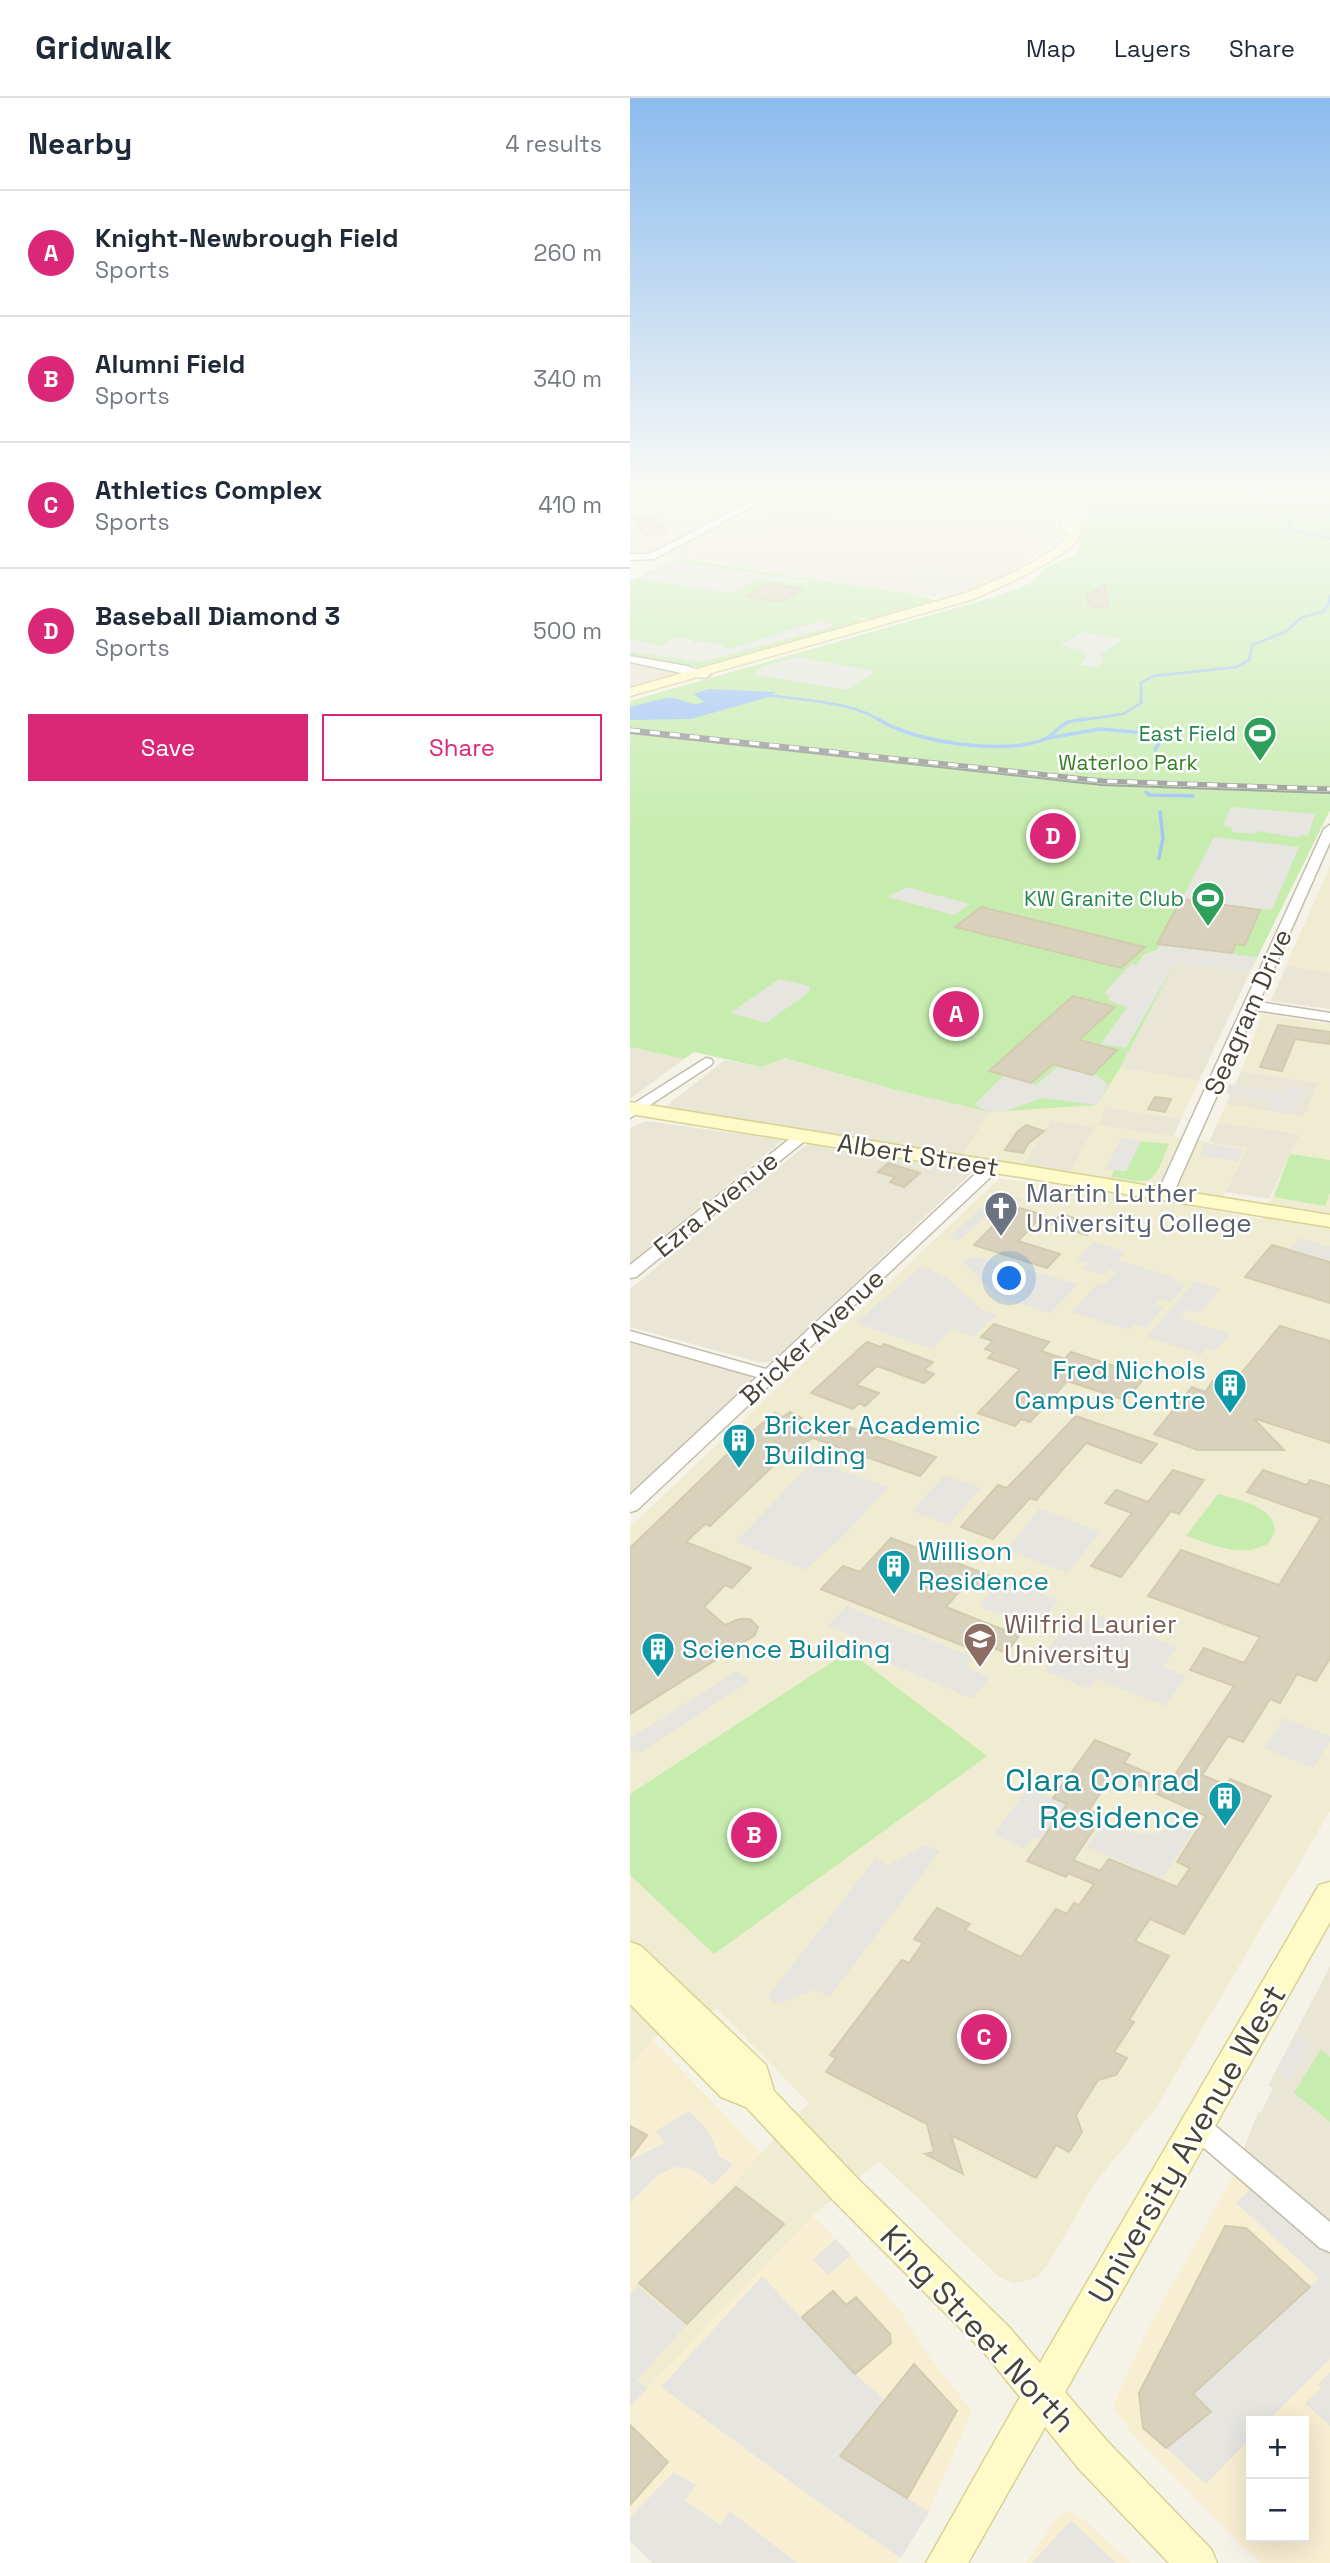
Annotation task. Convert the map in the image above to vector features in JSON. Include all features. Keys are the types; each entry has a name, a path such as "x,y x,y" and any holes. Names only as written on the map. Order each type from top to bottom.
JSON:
{"main road":[{"name":"University Avenue West","path":"1198,2127 1330,1894"}],"street":[{"path":"630,694 950,605"},
{"path":"630,659 702,674"},
{"name":"Seagram Drive","path":"1165,1194 1330,829"},
{"path":"1252,1005 1330,1017"},
{"path":"633,1110 706,1062"},
{"name":"Albert Street","path":"633,1110 1330,1221"},
{"name":"Ezra Avenue","path":"630,1273 802,1136"},
{"name":"Bricker Avenue","path":"630,1506 772,1376 992,1167"},
{"path":"630,1336 772,1376"},
{"name":"King Street North","path":"630,1955 754,2075 758,2097"},
{"name":"King Street North","path":"630,1983 733,2087 758,2097 844,2188 996,2339 1093,2455 1197,2563"},
{"path":"1198,2127 1330,2239"},
{"name":"University Avenue West","path":"946,2563 1198,2127"}],"shaded area":[{"path":"822,620 835,626 702,662 630,652 630,638 659,646 673,639 687,638 696,643 701,641 725,645 723,647 729,649"},
{"path":"1083,632 1124,639 1101,654 1101,657 1105,658 1098,667 1080,665 1087,655 1077,649 1060,646"},
{"path":"797,657 876,671 847,690 752,674 765,666"},
{"path":"630,664 681,673 630,687"},
{"path":"1231,807 1315,814 1308,836 1300,835 1299,838 1258,831 1254,834 1232,832 1233,828 1223,826"},
{"path":"1214,837 1299,847 1272,910 1182,899"},
{"path":"1330,866 1330,973 1286,966"},
{"path":"1330,869 1330,1009 1271,1001 1286,966"},
{"path":"907,887 970,904 954,915 887,897"},
{"path":"1160,945 1257,957 1250,972 1175,963 1126,1048 1101,1044 1127,1007 1107,1000 1110,997 1104,993 1131,964 1137,965 1143,955 1158,949"},
{"path":"1175,963 1250,972 1199,1081 1120,1068"},
{"name":"Wilfrid Laurier University","path":"1168,974 1120,1068 1199,1081 1181,1119 1106,1107 1098,1125 1248,1148 1216,1211 1261,1219 1300,1134 1218,1122 1226,1104 1304,1117 1319,1083 1241,1071 1262,1014 1330,1024 1330,1811 1155,2109 1095,2183 1047,2266 1036,2278 1014,2283 999,2277 879,2161 813,2215 647,2389 630,2375 630,2292 809,2103 717,2009 652,2039 630,2065 630,1527 1000,1178 1062,1188 1094,1127 1051,1120 1023,1165 962,1156 989,1112 896,1090 785,1058"},
{"path":"779,979 806,985 810,987 809,992 766,1023 730,1013"},
{"path":"630,1047 661,1054 684,1059 630,1099"},
{"path":"785,1058 896,1090 990,1112 962,1156 666,1106 725,1060 761,1067"},
{"path":"1057,1067 1098,1076 1108,1085 1097,1105 1042,1098 1005,1111 990,1112 974,1105 1004,1075 1036,1085"},
{"path":"1241,1071 1319,1083 1304,1117 1226,1104"},
{"path":"1229,1084 1283,1093 1287,1086 1306,1089 1294,1115 1267,1110 1271,1101 1226,1093"},
{"path":"1106,1107 1181,1119 1173,1137 1097,1125"},
{"path":"1051,1120 1095,1127 1070,1173 1023,1165"},
{"path":"646,1121 783,1140 630,1263 630,1128"},
{"path":"1218,1122 1300,1134 1269,1199 1225,1192 1247,1148 1209,1142"},
{"path":"1121,1138 1141,1141 1126,1171 1105,1169"},
{"path":"811,1141 970,1168 972,1172 773,1361 762,1363 630,1327 630,1289"},
{"path":"1205,1143 1243,1150 1238,1162 1200,1155"},
{"path":"999,1191 1023,1199 1005,1216 991,1211 959,1241 949,1238"},
{"path":"1299,1238 1330,1247 1330,1260 1290,1249"},
{"path":"1093,1242 1125,1252 1118,1260 1176,1278 1173,1281 1185,1285 1170,1302 1159,1299 1154,1305 1163,1307 1146,1328 1134,1324 1129,1330 1072,1312 1098,1283 1105,1285 1117,1272 1109,1269 1103,1275 1083,1269 1088,1263 1077,1259"},
{"path":"979,1257 1078,1284 1050,1314 996,1295 963,1262 965,1259"},
{"path":"922,1266 947,1278 981,1309 997,1315 972,1337 951,1329 932,1349 856,1323"},
{"path":"1195,1281 1220,1289 1200,1313 1188,1309 1180,1318 1230,1334 1216,1351 1206,1348 1201,1355 1147,1337"},
{"path":"630,1343 749,1375 755,1381 630,1497"},
{"path":"814,1461 889,1487 843,1536 805,1570 735,1542"},
{"path":"945,1475 981,1488 948,1525 912,1511"},
{"path":"1040,1508 1100,1532 1068,1573 1007,1550"},
{"path":"1002,1578 1059,1600 1036,1628 979,1606"},
{"path":"846,1606 972,1657 966,1667 989,1678 972,1699 881,1659 888,1650 828,1626"},
{"path":"1094,1614 1177,1647 1163,1667 1186,1676 1165,1706 1097,1679 1089,1689 1045,1671 1052,1663 1041,1658 1073,1617 1087,1622"},
{"path":"736,1671 750,1681 638,1754 630,1747 630,1739"},
{"path":"1284,1718 1330,1736 1330,1741 1313,1768 1264,1748"},
{"path":"1028,1788 1067,1804 1041,1840 1033,1837 1024,1848 994,1834"},
{"path":"1189,1813 1201,1819 1162,1879 1087,1847 1106,1820 1124,1830 1139,1834 1157,1833 1172,1827"},
{"path":"926,1845 940,1851 829,1997 815,1990 778,2004 767,1998 876,1858 888,1865"},
{"path":"1330,1966 1330,2256 1235,2172 1258,2112 1261,2113 1273,2088 1268,2086"},
{"path":"1296,2034 1311,2046 1290,2081 1277,2071"},
{"path":"652,2039 761,2153 630,2292 630,2065"},
{"path":"689,2111 709,2132 719,2156 733,2165 713,2185 692,2169 675,2167 657,2176 630,2203 630,2160 665,2143 656,2131"},
{"path":"1235,2172 1330,2256 1330,2563 1260,2563 1132,2434 1113,2406 1145,2334"},
{"path":"1252,2187 1330,2256 1330,2359 1273,2416 1246,2416 1246,2443 1206,2484 1166,2448 1210,2412 1193,2394 1319,2278 1236,2203"},
{"path":"813,2215 901,2312 928,2355 972,2411 929,2512 897,2563 653,2563 630,2541 630,2374 647,2388"},
{"path":"836,2239 851,2255 828,2275 813,2259"},
{"path":"762,2276 855,2374 885,2400 841,2456 929,2512 901,2558 821,2504 661,2387"},
{"path":"638,2287 686,2325 637,2380 647,2389 630,2406 630,2294"},
{"path":"1330,2372 1330,2426 1305,2403 1321,2389 1317,2385"},
{"path":"674,2472 696,2485 685,2500 720,2525 730,2511 797,2563 653,2563 630,2541 630,2517"},
{"path":"1069,2511 1084,2520 1130,2563 1026,2563 1059,2515"},
{"path":"1071,2520 1116,2563 1032,2563"}],"green space":[{"path":"630,605 923,605 870,620 851,616 866,622 701,668 630,655"},
{"name":"Waterloo Park","path":"966,605 1330,605 1330,810 1250,972 1175,963 1120,1068 1097,1105 990,1112 896,1090 785,1058 761,1067 694,1052 684,1059 630,1047 630,701"},
{"path":"1141,1141 1169,1144 1155,1175 1144,1181 1111,1177 1114,1170 1126,1171"},
{"path":"1290,1154 1330,1160 1330,1192 1325,1206 1274,1197"},
{"path":"1218,1494 1244,1501 1268,1515 1275,1530 1269,1543 1259,1548 1238,1550 1186,1536"},
{"path":"849,1651 987,1756 714,1954 630,1875 630,1794"},
{"path":"1321,2049 1330,2057 1330,2122 1294,2093"}],"water":[{"path":"708,689 776,692 769,697 691,719 630,720 630,707 671,698 700,704 704,702 694,694"}],"building":[{"path":"1108,605 1108,607 1092,607"},
{"name":"KW Granite Club","path":"1181,899 1260,910 1245,945 1236,944 1232,953 1157,944"},
{"path":"981,907 1145,947 1121,968 955,927"},
{"path":"1073,996 1115,1007 1079,1040 1117,1050 1092,1075 1053,1064 1031,1083 989,1071"},
{"path":"1278,1025 1330,1032 1330,1044 1295,1039 1282,1071 1260,1067"},
{"path":"1155,1097 1171,1099 1165,1112 1148,1109"},
{"path":"1026,1125 1044,1131 1028,1144 1023,1153 1005,1150 1017,1132"},
{"path":"888,1163 920,1173 904,1187 890,1182 895,1177 878,1172"},
{"name":"Martin Luther University College","path":"1020,1208 1043,1215 1018,1241 1060,1254 1047,1268 974,1245 998,1221 1004,1224"},
{"path":"1061,1214 1096,1225 1087,1235 1052,1224"},
{"path":"1272,1245 1330,1262 1330,1303 1245,1277"},
{"path":"994,1324 1049,1342 1041,1351 1065,1359 1071,1352 1139,1374 1136,1379 1142,1381 1125,1400 1067,1381 1030,1422 1021,1419 1015,1426 978,1413 1020,1369 988,1358 994,1352 985,1349 993,1341 981,1337"},
{"path":"1280,1326 1330,1341 1330,1443 1253,1418 1284,1450 1198,1450 1154,1434 1192,1387 1205,1392 1213,1381 1230,1387"},
{"path":"867,1342 881,1347 884,1344 933,1362 924,1370 934,1374 924,1383 877,1366 856,1385 879,1393 865,1406 859,1403 853,1409 811,1393"},
{"path":"790,1412 834,1435 843,1425 936,1457 920,1476 813,1438 790,1450 710,1526 705,1524 686,1542 751,1568 732,1588 725,1585 704,1607 725,1625 739,1619 750,1619 758,1627 755,1635 630,1714 630,1548 743,1439 775,1413 783,1417"},
{"path":"1076,1416 1157,1444 1141,1463 1086,1443 1036,1500 1030,1498 993,1539 961,1527 998,1485 1007,1488"},
{"path":"1173,1470 1204,1480 1179,1514 1171,1511 1121,1577 1091,1566 1132,1513 1105,1503 1116,1490 1148,1502"},
{"path":"1263,1470 1307,1485 1310,1480 1330,1486 1330,1658 1316,1681 1297,1674 1280,1703 1270,1699 1243,1742 1228,1736 1202,1775 1226,1785 1230,1779 1271,1796 1184,1934 1150,1919 1135,1941 1169,1956 1129,2020 1134,2022 1114,2052 1127,2058 1116,2075 1098,2080 1076,2115 1082,2132 1069,2152 1056,2145 1036,2178 951,2135 963,2174 925,2154 934,2152 927,2124 826,2072 836,2058 830,2055 902,1960 909,1963 923,1943 914,1939 937,1908 970,1924 965,1930 1021,1957 1056,1909 1067,1914 1074,1903 1079,1905 1094,1884 1068,1873 1066,1877 1027,1861 1067,1804 1053,1798 1095,1740 1130,1754 1124,1763 1170,1782 1234,1686 1190,1670 1204,1648 1244,1663 1260,1637 1148,1596 1181,1550 1279,1585 1321,1518 1247,1492","holes":["1113,1774 1206,1816 1177,1862 1190,1868 1177,1887 1109,1859 1100,1871 1073,1860 1103,1816 1089,1810"]},
{"name":"Willison Residence","path":"891,1538 996,1578 986,1591 966,1583 946,1607 1019,1636 1006,1653 992,1647 986,1655 821,1589 843,1566 860,1572"},
{"path":"630,2126 647,2135 630,2158"},
{"path":"736,2187 784,2224 687,2324 639,2283"},
{"path":"1225,2226 1246,2228 1310,2287 1193,2394 1211,2412 1166,2448 1143,2428 1139,2393"},
{"path":"833,2291 846,2305 856,2297 890,2334 891,2343 855,2374 802,2317"},
{"path":"914,2364 957,2411 907,2498 840,2456"},
{"path":"630,2425 668,2462 630,2505"}],"waterway":[{"path":"1075,721 1123,714 1141,703 1141,683 1153,676 1237,667 1249,660 1252,645 1285,632 1302,617 1322,612 1328,605"},
{"path":"769,695 856,709 881,721"},
{"path":"878,719 893,727 936,740 984,746 1028,744 1051,736 1066,723 1087,719"},
{"path":"1048,738 1100,729 1157,734 1160,741 1155,750"},
{"path":"1146,792 1149,795 1193,796"},
{"path":"1159,858 1163,838 1160,812"}],"tram line":[{"path":"630,733 1102,785 1330,793"}],"railway":[{"path":"630,730 1103,781 1330,789"}],"place":[{"name":"East Field","path":"1260,763"},
{"name":"Baseball Diamond 3","path":"1053,836"},
{"name":"KW Granite Club","path":"1208,928"},
{"name":"Knight-Newbrough Field","path":"956,1014"},
{"name":"Martin Luther University College","path":"1001,1238"},
{"name":"Fred Nichols Campus Centre","path":"1230,1415"},
{"name":"Bricker Academic Building","path":"739,1470"},
{"name":"Willison Residence","path":"894,1596"},
{"name":"Wilfrid Laurier University","path":"980,1669"},
{"name":"Science Building","path":"658,1679"},
{"name":"Clara Conrad Residence","path":"1225,1828"},
{"name":"Alumni Field","path":"754,1835"},
{"name":"Athletics Complex","path":"984,2037"}]}
